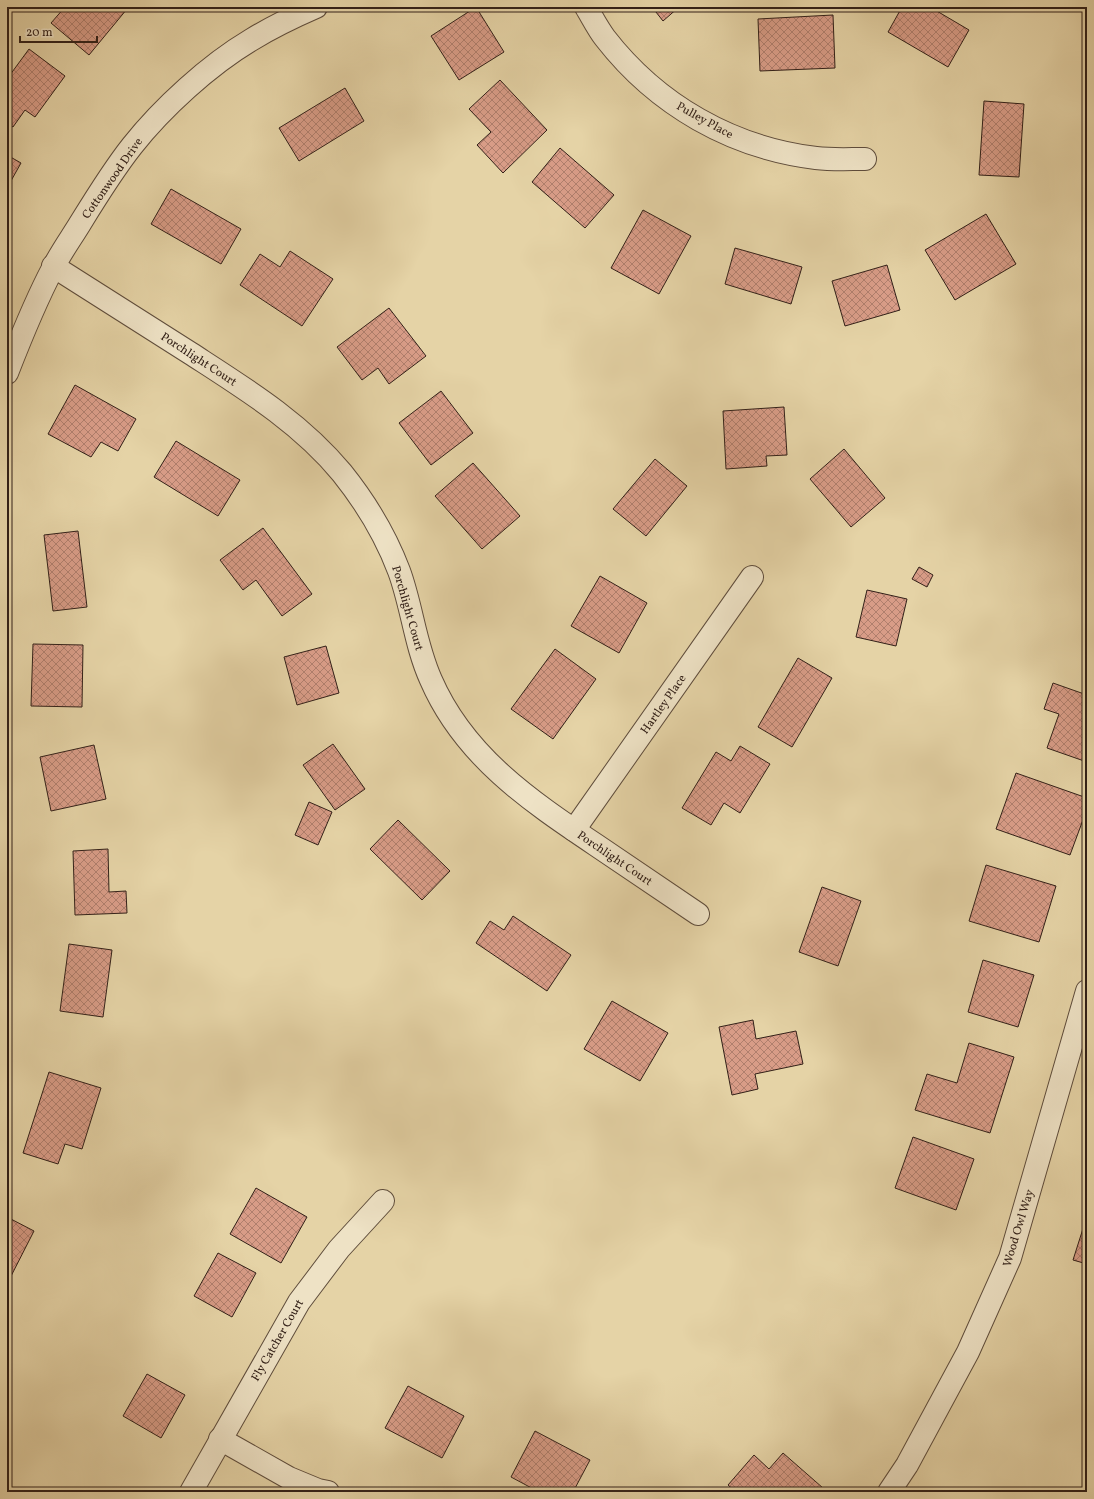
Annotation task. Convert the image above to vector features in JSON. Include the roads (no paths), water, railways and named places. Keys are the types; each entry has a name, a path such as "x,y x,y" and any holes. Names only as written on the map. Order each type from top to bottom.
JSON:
{"street":[{"name":"Cottonwood Drive","path":"7,373 26,322 53,266 102,188 132,146 161,114 192,84 220,61 250,40 283,22 316,7"},
{"name":"Pulley Place","path":"586,7 604,37 624,61 649,84 681,108 712,127 743,141 777,151 817,158 865,159"},
{"name":"Porchlight Court","path":"53,266 220,372 277,411 319,448 340,471 367,505 386,540 399,572 419,648 431,681 450,715 474,749 512,786 698,914"},
{"name":"Hartley Place","path":"574,830 752,577"},
{"name":"Wood Owl Way","path":"889,1492 907,1465 968,1352 1010,1258 1087,990"},
{"name":"Fly Catcher Court","path":"191,1492 299,1302 339,1249 382,1201"},
{"path":"220,1439 290,1478 318,1490 328,1492"}]}
